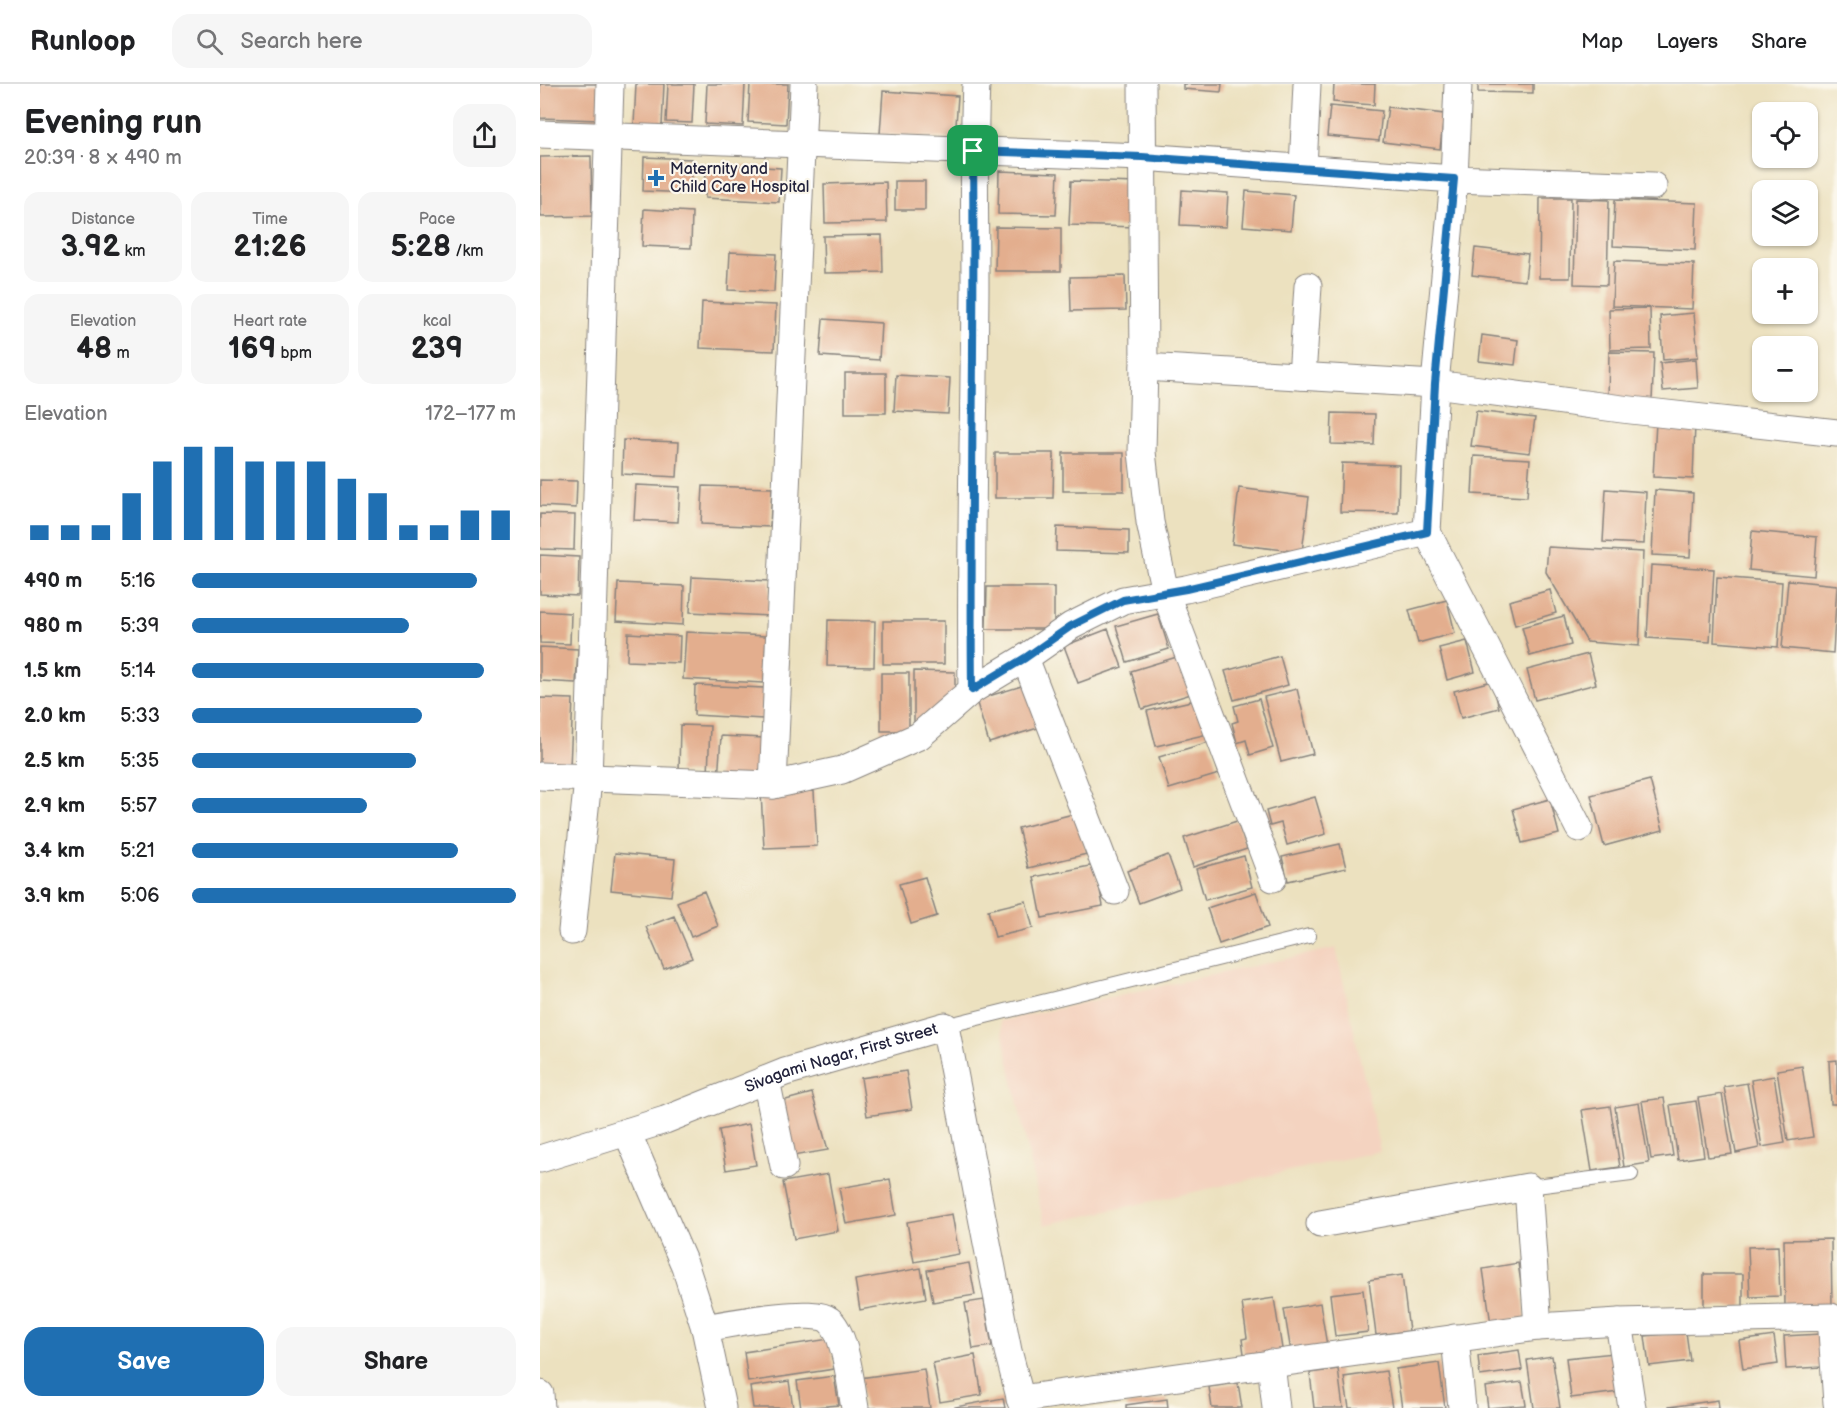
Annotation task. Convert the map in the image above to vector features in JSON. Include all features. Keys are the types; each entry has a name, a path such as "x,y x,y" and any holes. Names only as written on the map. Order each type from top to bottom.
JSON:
{"street":[{"path":"572,931 588,780 610,84"},
{"path":"773,785 804,84"},
{"path":"972,690 970,533 975,288 973,151 976,84"},
{"path":"1142,84 1144,367 1142,452 1150,522 1165,592 1274,878"},
{"path":"1303,168 1307,84"},
{"path":"1458,84 1454,179 1435,384 1427,532 1579,828"},
{"path":"540,134 1142,157 1454,179 1653,186"},
{"path":"1302,376 1308,286"},
{"path":"1144,367 1435,384 1622,409 1837,433"},
{"path":"540,777 773,785 842,770 919,736 972,690 1025,658 1071,626 1123,600 1427,532"},
{"path":"1025,658 1115,891"},
{"name":"Sivagami Nagar, First Street","path":"540,1159 627,1132 785,1072 945,1026 1008,1351 1021,1404"},
{"path":"766,1080 784,1167"},
{"path":"627,1132 685,1266 705,1328 722,1408"},
{"path":"1320,1224 1528,1187 1538,1328"},
{"path":"705,1328 813,1313 830,1320 842,1342 855,1408"},
{"path":"1021,1404 1271,1363 1538,1328 1619,1322 1834,1317 1837,1403"},
{"path":"1619,1322 1632,1408"},
{"path":"1455,1338 1462,1408"},
{"path":"1271,1363 1276,1408"},
{"path":"540,1394 541,1408"}],"lane":[{"path":"945,1026 1309,936"},
{"path":"1528,1187 1631,1174"}],"shaded area":[{"path":"1336,948 1380,1151 1044,1225 1000,1021"}],"building":[{"path":"540,84 600,84 599,120 540,118"},
{"path":"636,84 664,84 662,126 634,125"},
{"path":"668,84 694,84 692,123 666,122"},
{"path":"707,84 745,84 743,126 705,124"},
{"path":"750,84 788,84 786,124 748,122"},
{"path":"1183,84 1222,84 1221,92 1183,89"},
{"path":"1334,84 1375,84 1374,105 1333,102"},
{"path":"1478,84 1533,84 1533,93 1478,92"},
{"path":"883,91 958,96 955,139 880,134"},
{"path":"1330,106 1382,111 1379,141 1327,136"},
{"path":"1388,107 1444,114 1440,149 1383,142"},
{"path":"591,156 592,216 541,217 540,157"},
{"path":"644,157 692,159 690,193 643,191"},
{"path":"706,164 781,168 779,202 705,198"},
{"path":"999,171 1058,173 1056,215 998,214"},
{"path":"895,181 925,181 925,210 895,210"},
{"path":"1071,181 1138,183 1137,227 1069,225"},
{"path":"886,182 887,222 825,223 824,184"},
{"path":"1182,190 1228,193 1226,227 1180,225"},
{"path":"1246,191 1294,195 1291,230 1243,226"},
{"path":"1540,198 1571,198 1570,278 1539,278"},
{"path":"1576,199 1609,200 1607,285 1574,284"},
{"path":"1615,200 1697,203 1695,250 1613,246"},
{"path":"644,209 692,212 691,248 642,246"},
{"path":"996,227 1061,228 1061,271 995,271"},
{"path":"882,235 883,272 824,273 823,236"},
{"path":"1475,248 1528,254 1525,281 1472,275"},
{"path":"730,252 776,254 774,292 728,290"},
{"path":"1614,261 1694,264 1692,309 1612,306"},
{"path":"1125,276 1126,310 1071,311 1070,277"},
{"path":"702,302 776,305 774,351 700,348"},
{"path":"1650,308 1651,349 1610,350 1609,309"},
{"path":"1694,313 1698,357 1663,360 1660,316"},
{"path":"823,319 881,323 879,360 820,356"},
{"path":"1482,335 1518,340 1515,365 1479,361"},
{"path":"1609,352 1654,353 1652,401 1608,400"},
{"path":"1696,359 1698,388 1663,391 1660,363"},
{"path":"845,373 886,373 886,413 845,413"},
{"path":"896,375 950,378 948,414 894,411"},
{"path":"1476,411 1535,418 1530,453 1471,446"},
{"path":"1332,413 1375,414 1374,445 1331,444"},
{"path":"1656,422 1695,424 1693,479 1653,477"},
{"path":"623,440 679,442 677,477 622,474"},
{"path":"995,453 1054,453 1053,498 995,498"},
{"path":"1063,453 1124,453 1124,491 1063,491"},
{"path":"1474,456 1530,459 1527,497 1472,494"},
{"path":"1342,463 1399,465 1398,513 1340,512"},
{"path":"540,480 577,481 576,508 540,506"},
{"path":"636,485 680,487 678,522 634,520"},
{"path":"703,486 772,488 770,527 701,524"},
{"path":"1239,488 1309,497 1302,552 1232,544"},
{"path":"1606,489 1646,492 1644,544 1603,542"},
{"path":"1655,490 1693,493 1690,557 1652,555"},
{"path":"540,514 575,515 574,550 540,549"},
{"path":"1057,527 1129,530 1129,553 1056,551"},
{"path":"1752,531 1817,537 1814,576 1749,570"},
{"path":"1548,547 1643,552 1639,646 1587,642 1546,572"},
{"path":"540,555 579,557 578,596 540,594"},
{"path":"1651,565 1714,569 1710,642 1647,638"},
{"path":"692,577 770,581 769,616 690,612"},
{"path":"1717,577 1782,582 1778,647 1714,642"},
{"path":"1788,580 1837,585 1833,653 1782,648"},
{"path":"618,583 684,586 683,625 616,621"},
{"path":"987,587 1054,587 1054,629 986,629"},
{"path":"1550,590 1556,613 1515,625 1509,601"},
{"path":"1447,600 1455,633 1418,643 1409,610"},
{"path":"540,611 571,613 570,644 540,643"},
{"path":"1158,614 1169,649 1127,662 1116,626"},
{"path":"1564,616 1571,645 1530,656 1522,627"},
{"path":"828,620 875,621 874,667 827,666"},
{"path":"883,621 944,621 944,664 883,664"},
{"path":"1108,629 1122,667 1078,683 1064,646"},
{"path":"686,632 766,636 764,683 683,679"},
{"path":"628,633 680,636 679,663 627,661"},
{"path":"1467,641 1475,672 1447,680 1439,648"},
{"path":"540,647 578,649 576,683 540,681"},
{"path":"1588,654 1596,684 1535,700 1527,670"},
{"path":"1180,656 1191,694 1142,709 1131,671"},
{"path":"1280,656 1288,685 1234,700 1225,671"},
{"path":"914,671 955,672 955,697 922,722 914,722"},
{"path":"881,673 909,673 909,731 881,731"},
{"path":"1492,681 1499,708 1461,718 1454,691"},
{"path":"1028,684 1041,727 989,743 976,700"},
{"path":"695,685 764,688 763,719 694,715"},
{"path":"1297,689 1313,754 1281,762 1264,697"},
{"path":"540,698 573,699 570,767 540,765"},
{"path":"1200,699 1208,734 1156,746 1147,711"},
{"path":"1259,699 1273,748 1250,755 1246,740 1237,743 1232,723 1238,721 1234,706"},
{"path":"680,725 710,726 708,774 679,772"},
{"path":"721,736 764,738 763,781 718,780"},
{"path":"1209,742 1219,774 1169,789 1159,757"},
{"path":"1650,780 1663,830 1604,846 1591,795"},
{"path":"814,791 817,846 764,848 761,793"},
{"path":"1315,797 1326,834 1287,845 1281,823 1270,826 1266,811"},
{"path":"1550,799 1559,834 1522,843 1513,809"},
{"path":"1077,813 1087,854 1028,868 1018,828"},
{"path":"1237,821 1247,849 1193,867 1184,838"},
{"path":"1340,844 1346,868 1288,881 1282,857"},
{"path":"615,853 675,859 671,896 611,890"},
{"path":"1168,855 1180,888 1139,903 1127,871"},
{"path":"1244,856 1252,887 1205,900 1196,869"},
{"path":"1095,865 1103,906 1042,918 1034,877"},
{"path":"925,877 937,916 911,924 899,884"},
{"path":"704,891 718,926 691,937 677,902"},
{"path":"1256,892 1268,927 1219,944 1207,908"},
{"path":"1026,901 1033,928 995,937 988,910"},
{"path":"674,916 692,958 664,969 646,927"},
{"path":"1837,1060 1837,1104 1831,1104 1829,1061"},
{"path":"1802,1066 1813,1137 1788,1141 1777,1070"},
{"path":"906,1071 912,1109 867,1116 861,1078"},
{"path":"1774,1076 1785,1143 1762,1147 1751,1080"},
{"path":"1747,1083 1759,1148 1736,1153 1724,1087"},
{"path":"812,1093 828,1150 793,1156 782,1101"},
{"path":"1722,1094 1732,1154 1708,1157 1698,1098"},
{"path":"1664,1098 1673,1156 1651,1159 1642,1101"},
{"path":"1696,1101 1704,1156 1678,1160 1670,1105"},
{"path":"1639,1103 1649,1163 1624,1167 1615,1107"},
{"path":"1610,1106 1620,1167 1592,1171 1582,1110"},
{"path":"749,1124 756,1165 726,1170 719,1130"},
{"path":"828,1174 838,1231 794,1239 783,1182"},
{"path":"890,1179 896,1215 846,1224 839,1188"},
{"path":"952,1214 959,1254 914,1262 907,1222"},
{"path":"1831,1239 1832,1306 1785,1307 1784,1240"},
{"path":"1778,1246 1780,1296 1750,1297 1748,1247"},
{"path":"969,1263 975,1295 933,1302 927,1270"},
{"path":"1518,1263 1526,1318 1491,1324 1483,1269"},
{"path":"921,1268 926,1298 860,1310 855,1280"},
{"path":"1704,1274 1743,1274 1743,1307 1704,1307"},
{"path":"1402,1275 1409,1331 1376,1335 1369,1280"},
{"path":"1363,1290 1368,1332 1335,1336 1330,1294"},
{"path":"1274,1298 1283,1355 1245,1361 1242,1339 1247,1338 1242,1303"},
{"path":"984,1300 992,1346 973,1349 965,1303"},
{"path":"1320,1303 1328,1352 1292,1358 1284,1309"},
{"path":"1686,1332 1690,1361 1649,1366 1645,1336"},
{"path":"1820,1334 1822,1367 1786,1369 1784,1336"},
{"path":"1774,1336 1778,1364 1743,1369 1739,1341"},
{"path":"829,1339 834,1369 748,1382 744,1352"},
{"path":"1519,1350 1522,1370 1480,1376 1478,1356"},
{"path":"1614,1353 1619,1392 1571,1398 1566,1358"},
{"path":"975,1355 982,1395 940,1402 933,1363"},
{"path":"1552,1356 1560,1408 1534,1408 1527,1360"},
{"path":"1439,1363 1445,1408 1402,1408 1396,1369"},
{"path":"924,1369 930,1408 864,1408 860,1378"},
{"path":"1338,1369 1343,1408 1314,1408 1310,1373"},
{"path":"1386,1371 1392,1408 1349,1408 1344,1377"},
{"path":"834,1376 839,1405 801,1408 797,1381"},
{"path":"789,1381 793,1408 753,1408 750,1387"},
{"path":"1522,1382 1526,1405 1488,1408 1485,1387"},
{"path":"1238,1383 1242,1408 1212,1408 1209,1387"},
{"path":"1003,1398 1005,1408 955,1408 955,1407"},
{"path":"1167,1399 1168,1408 1126,1408 1126,1405"},
{"path":"1718,1400 1719,1408 1669,1408 1669,1407"}],"place":[{"name":"Maternity and Child Care Hospital","path":"656,178"}],"route":[{"path":"973,151 1142,157 1454,179 1435,384 1427,532 1186,589 1123,600 1071,626 1025,658 972,690 970,533 975,288 973,151"}]}
